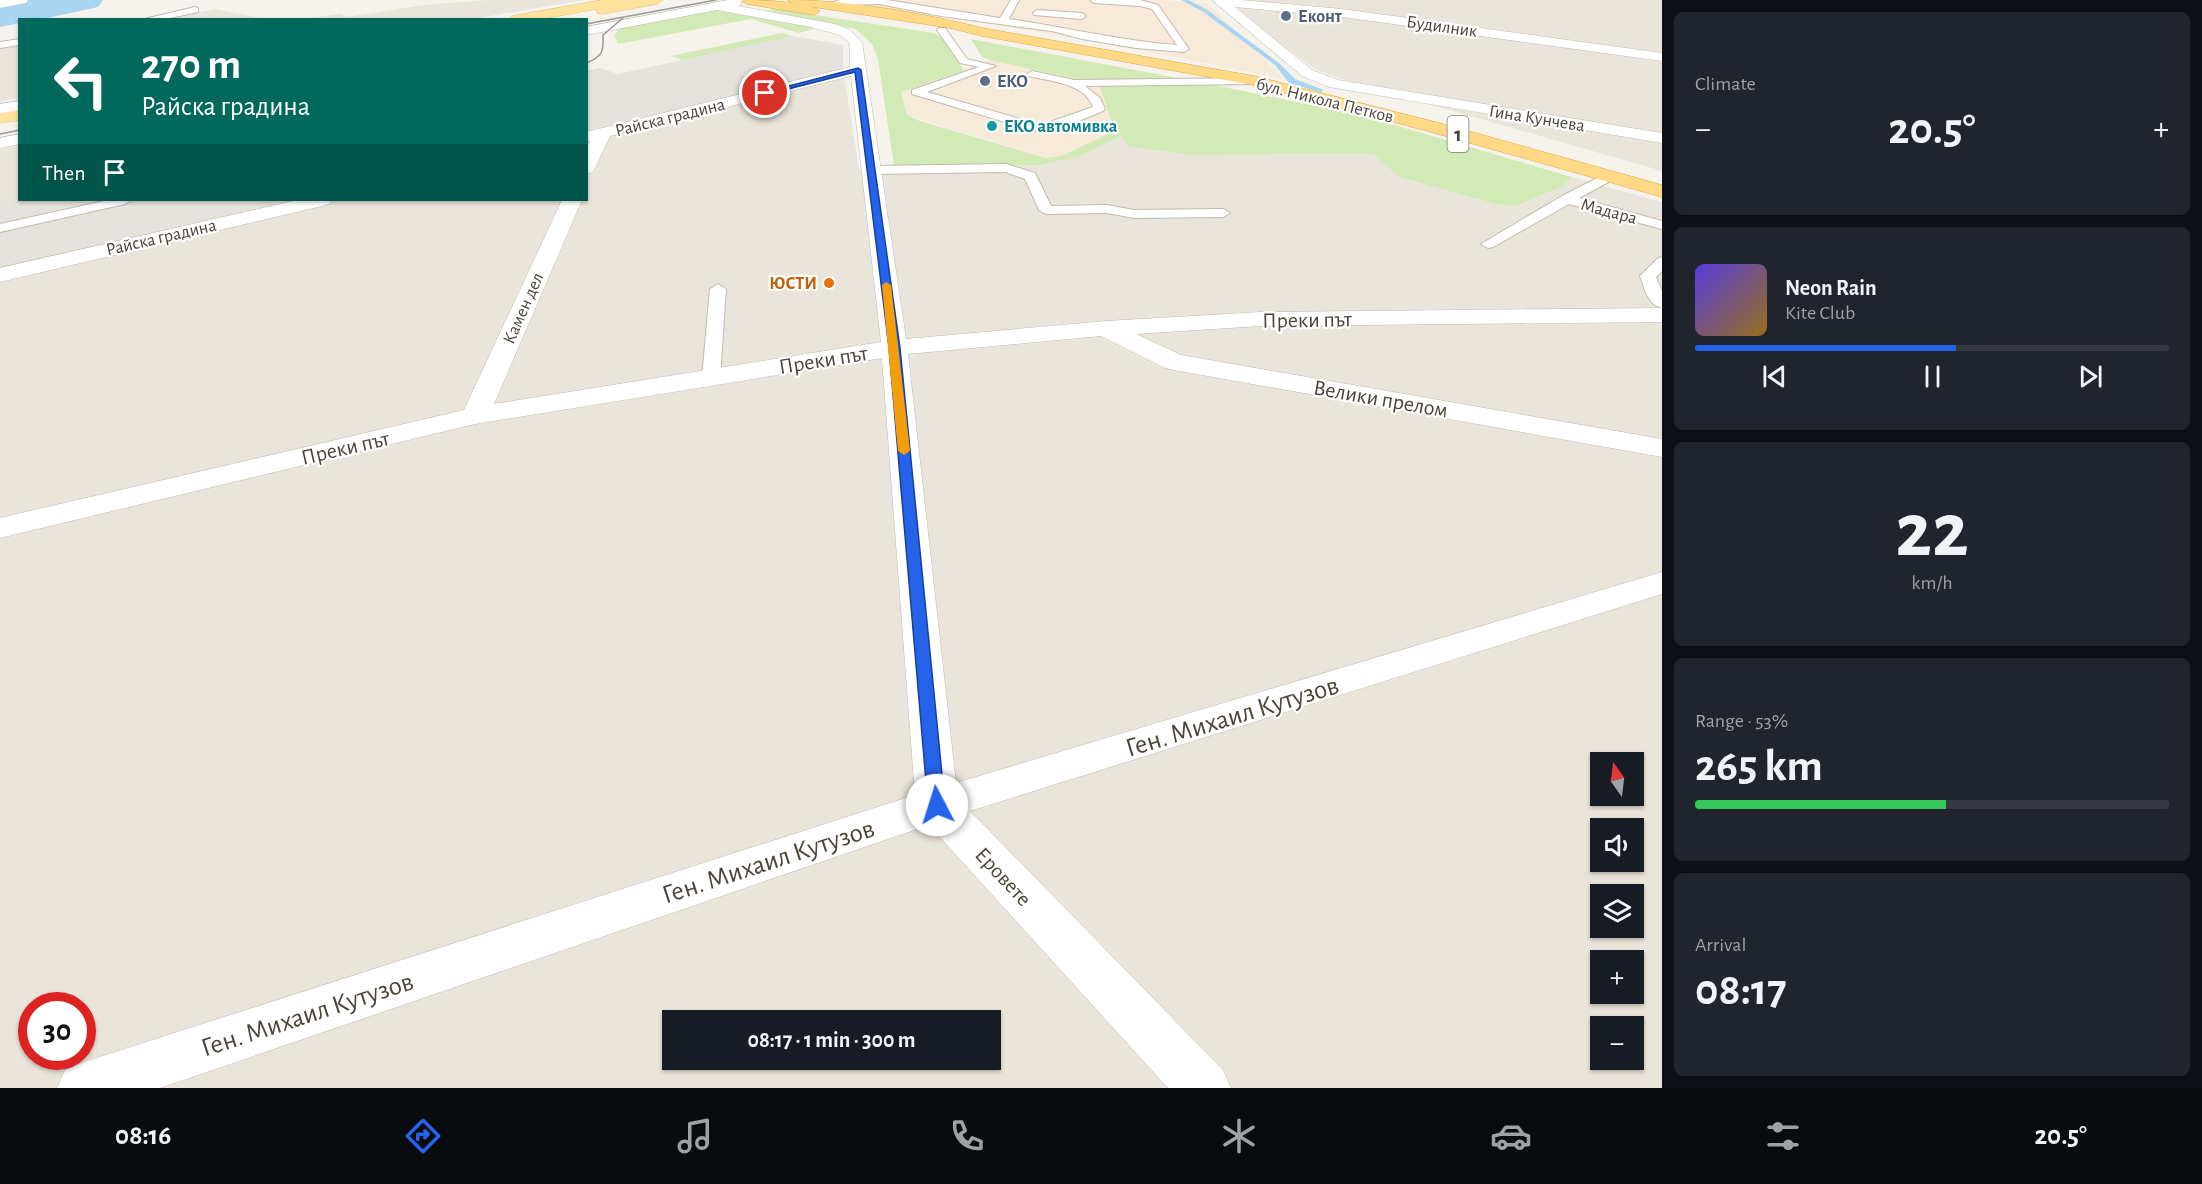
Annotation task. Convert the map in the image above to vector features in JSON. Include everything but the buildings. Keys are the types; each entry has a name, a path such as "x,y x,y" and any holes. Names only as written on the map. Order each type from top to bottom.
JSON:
{"highway":[{"name":"бул. Никола Петков","path":"749,0 942,30 982,32"},
{"name":"бул. Никола Петков","path":"794,0 951,24 982,32 1254,81 1426,125 1662,191"}],"main road":[{"path":"524,18 623,0"},
{"path":"559,18 657,0"},
{"path":"0,118 18,115"}],"street":[{"path":"0,4 22,0"},
{"path":"588,31 749,0"},
{"name":"Будилник","path":"1220,0 1342,13 1662,57"},
{"name":"Гина Кунчева","path":"1220,0 1307,73 1335,84 1662,138"},
{"path":"1333,0 1342,13"},
{"path":"717,6 834,28 845,32 858,46 858,70 894,348 937,805"},
{"name":"Райска градина","path":"594,135 858,70"},
{"path":"0,109 18,106"},
{"path":"588,160 594,135"},
{"path":"0,143 18,139"},
{"name":"Райска градина","path":"0,275 318,201"},
{"name":"Камен дел","path":"474,416 572,201"},
{"name":"Преки път","path":"0,528 474,416 894,348 1106,328 1261,319 1662,315"},
{"name":"Велики прелом","path":"1106,328 1174,362 1662,448"},
{"name":"Ген. Михаил Кутузов","path":"84,1088 937,805 1662,584"},
{"name":"Еровете","path":"937,805 1204,1088"}],"lane":[{"path":"909,7 920,0"},
{"path":"1003,21 1015,0"},
{"path":"1061,30 1080,20 1088,0"},
{"path":"821,3 879,1 1061,30 1136,45 1184,49 1155,7 1140,3 1094,0"},
{"path":"154,18 195,10"},
{"path":"1009,11 1019,12"},
{"path":"1030,13 1082,16"},
{"path":"942,30 964,60 994,67 916,92 1041,129 1051,128 1099,109 1096,100 1074,83"},
{"path":"0,45 18,42"},
{"path":"1032,75 1074,83 1254,81"},
{"path":"872,170 1006,168 1030,176 1046,210 1107,209 1134,214 1223,213"},
{"name":"Мадара","path":"1567,199 1609,176"},
{"path":"1488,244 1567,199"},
{"name":"Мадара","path":"1567,199 1662,225"},
{"path":"0,228 121,201"},
{"path":"1662,262 1648,276 1657,299 1662,303"},
{"path":"711,378 718,289"}],"shaded area":[{"path":"488,0 584,0 478,18 310,18 340,14 347,17 423,5"},
{"path":"837,0 1163,0 1208,4 1284,79 1090,40"},
{"path":"1221,0 1662,0 1662,171 1335,77 1315,69"},
{"path":"215,9 261,18 169,18"},
{"path":"793,36 843,45 843,70 588,131 588,71 600,68 618,74"},
{"path":"18,43 18,98 0,102 0,46"},
{"path":"990,60 1086,80 1100,86 1114,131 1064,155 1047,158 907,115 900,92"},
{"path":"843,70 859,169 1041,165 1080,156 1121,136 1190,155 1373,154 1399,177 1495,204 1517,206 1561,187 1572,177 1662,202 1662,1088 0,1088 0,269 290,201 588,201 588,131"},
{"path":"18,146 18,197 0,201 0,149"},
{"path":"18,197 18,201 290,201 0,268 0,201"}],"green space":[{"path":"775,9 934,33 945,40 964,71 901,92 907,115 920,121 1046,158 1064,155 1114,131 1100,86 1214,85 1360,115 1572,177 1561,187 1516,206 1495,204 1399,177 1373,154 1190,155 1128,146 1121,136 1080,156 1041,165 894,166 878,59 872,44 855,29 766,10"},
{"path":"711,10 810,26 814,29 799,33 751,19 618,44 614,36 620,28"},
{"path":"782,33 793,36 683,60 670,56"},
{"path":"971,39 1188,80 1076,79 982,57"}],"waterway":[{"path":"0,16 86,0"},
{"path":"1184,0 1204,10 1277,64 1292,81 1320,90"}],"tram line":[{"path":"588,24 716,0"},
{"path":"588,62 601,53 603,35 623,18"},
{"path":"0,134 18,130"}],"slow traffic":[{"path":"886,285 904,451"}],"place":[{"name":"Еконт","path":"1286,16"},
{"name":"EKO","path":"985,81"},
{"name":"EKO автомивка","path":"992,126"},
{"name":"ЮСТИ","path":"829,283"}],"route":[{"path":"765,93 858,70 894,348 937,805"}]}
